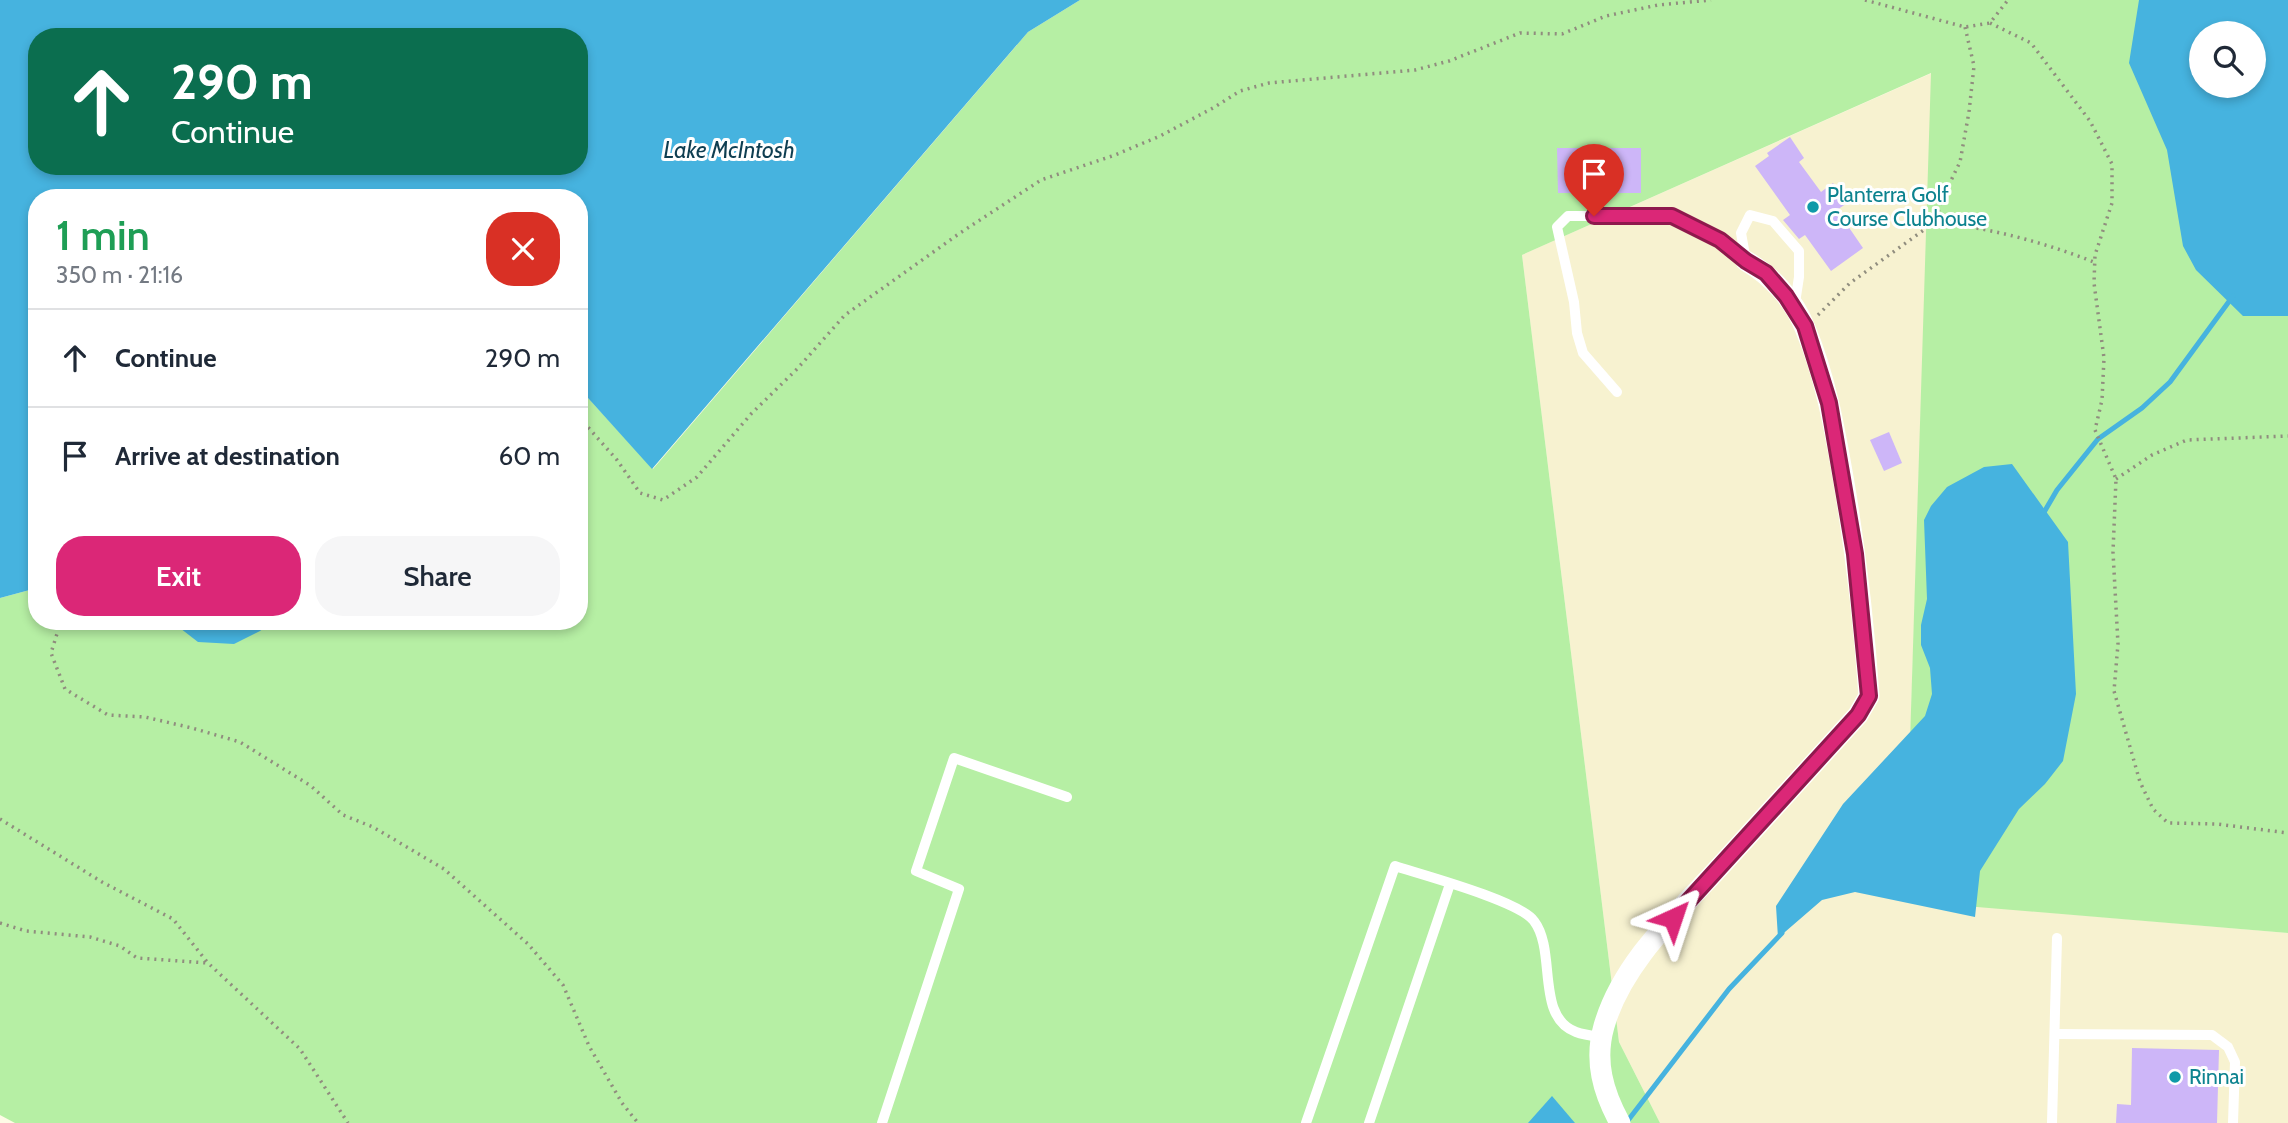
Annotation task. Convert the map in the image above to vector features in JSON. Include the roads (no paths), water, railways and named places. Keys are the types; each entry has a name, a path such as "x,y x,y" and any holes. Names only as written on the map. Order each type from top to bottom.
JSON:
{"street":[{"path":"1620,1123 1604,1092 1600,1068 1604,1026 1623,981 1647,949 1858,715 1869,696 1855,554 1829,403 1799,317 1786,296 1766,273 1746,261"}],"lane":[{"path":"1746,261 1741,233 1750,215 1773,221 1799,251 1799,317"},
{"path":"1617,392 1583,353 1557,227 1568,216 1672,216 1720,240 1746,261"},
{"path":"882,1123 959,889 916,871 954,758 1067,797"},
{"path":"1306,1123 1395,866 1516,906 1534,920 1543,939 1553,1010 1563,1024 1576,1032 1602,1037"},
{"path":"1369,1123 1450,884"},
{"path":"2052,1123 2057,938"},
{"path":"2054,1034 2212,1035 2228,1047 2235,1062 2233,1123"}],"water":[{"name":"Lake McIntosh","path":"0,0 1080,0 1028,32 652,469 588,398 588,189 28,189 28,590 0,598"},
{"path":"2139,0 2288,0 2288,316 2243,316 2196,270 2183,246 2167,150 2129,63"},
{"path":"2012,464 2068,542 2076,694 2063,761 2045,784 2019,809 1980,871 1975,917 1855,892 1822,900 1778,938 1776,906 1843,804 1925,716 1932,694 1930,668 1921,645 1921,625 1927,599 1924,520 1931,506 1947,487 1984,467"},
{"path":"182,630 261,630 234,644 198,642"},
{"path":"1552,1096 1575,1123 1528,1123"}],"waterway":[{"path":"2043,514 2057,490 2098,439 2142,408 2170,382 2233,296"},
{"path":"1626,1123 1729,989 1782,933"}],"place":[{"name":"Planterra Golf Course Clubhouse","path":"1813,207"},
{"name":"Rinnai","path":"2175,1077"}]}
